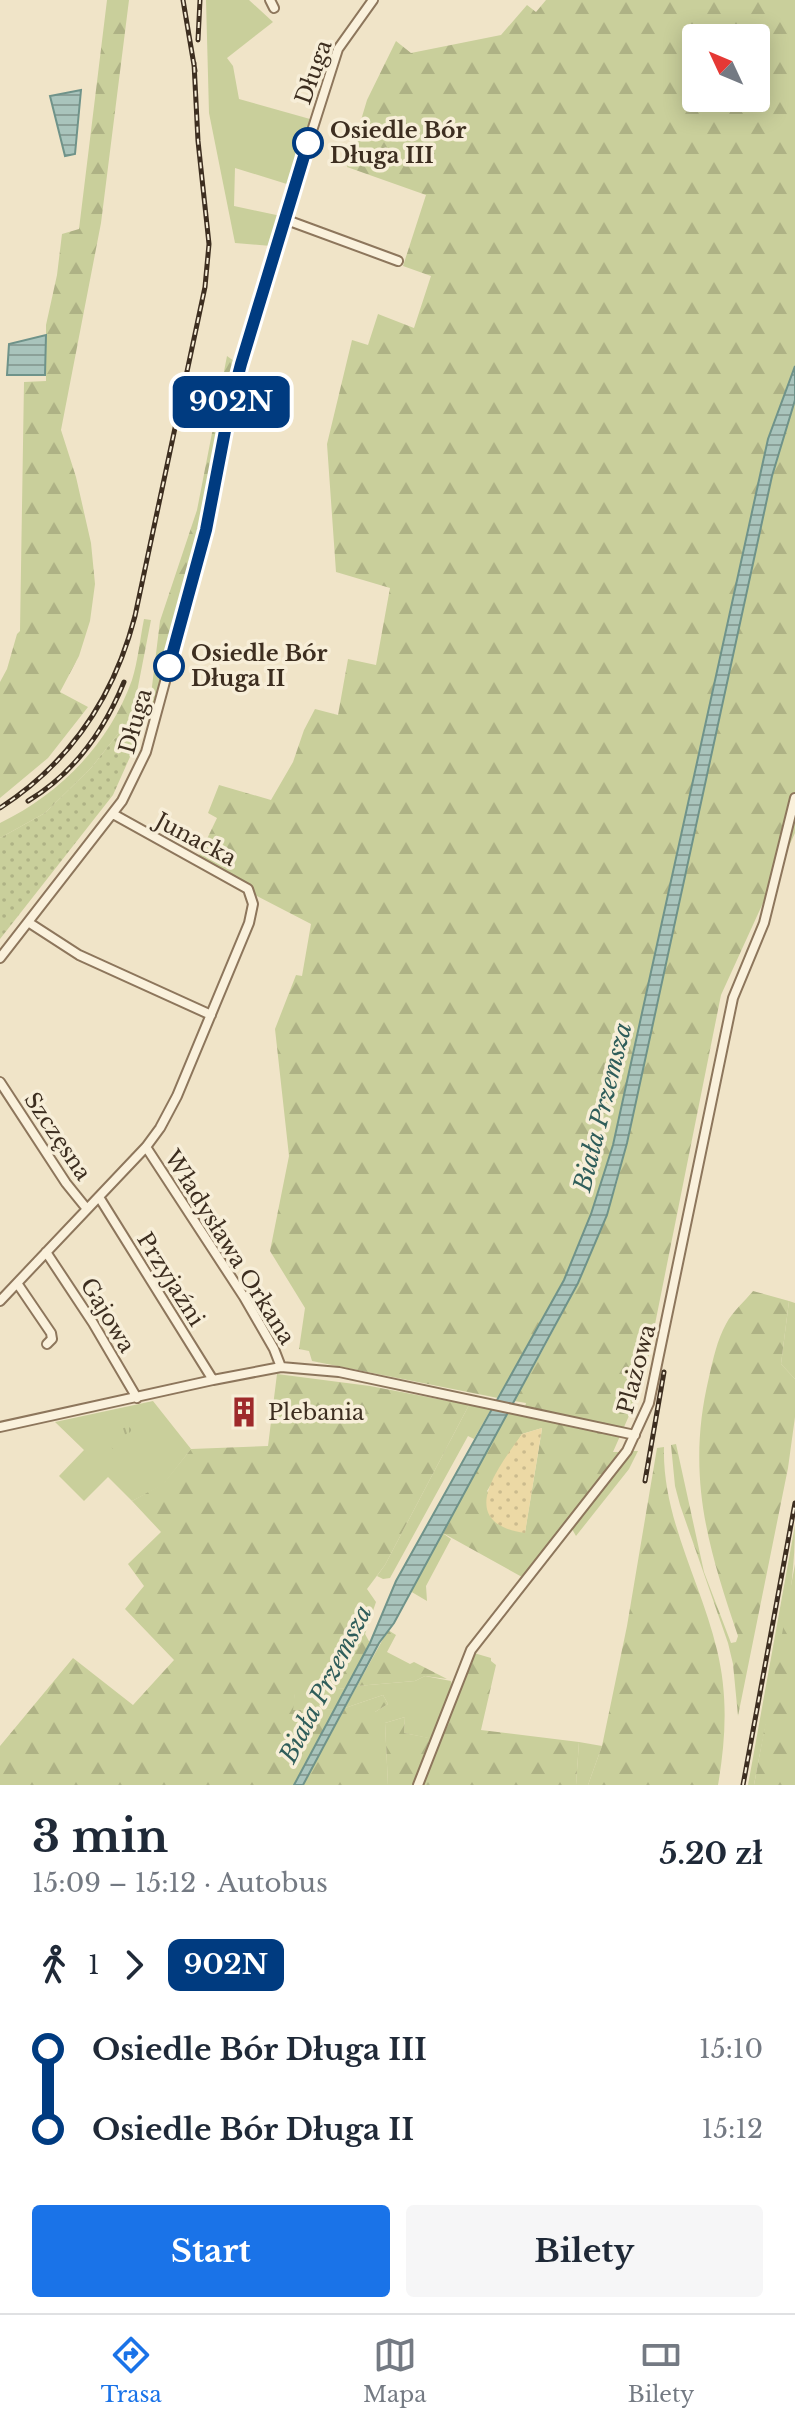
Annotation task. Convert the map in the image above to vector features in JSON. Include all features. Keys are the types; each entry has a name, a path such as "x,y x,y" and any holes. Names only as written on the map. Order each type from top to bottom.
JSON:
{"street":[{"name":"Długa","path":"0,958 113,814 136,776 146,752 206,530 229,410 284,219 338,49 373,0"},
{"path":"284,219 398,261"},
{"name":"Plażowa","path":"418,1785 471,1650 627,1451 649,1403 733,998 764,923 795,798"},
{"name":"Junacka","path":"113,814 248,889 253,904 249,923 211,1015"},
{"path":"0,1301 146,1147 169,1113 211,1015 79,955 28,922"},
{"name":"Szczęsna","path":"0,1082 66,1183 87,1209"},
{"name":"Władysława Orkana","path":"146,1147 244,1297 281,1367"},
{"name":"Przyjaźni","path":"99,1197 213,1380"},
{"name":"Gajowa","path":"46,1252 137,1398"},
{"path":"17,1283 51,1333 52,1339 47,1344"},
{"path":"0,1427 281,1367 339,1372 635,1435"}],"green space":[{"path":"107,0 129,0 101,223 61,430 76,477 91,543 95,584 90,621 79,656 60,692 88,707 48,758 0,798 0,682 20,631 24,382 46,381 46,325 62,234 79,229"},
{"path":"206,0 249,0 273,22 227,58 233,66 239,99 310,119 290,185 235,168 234,206 281,216 271,246 235,243 209,113"},
{"path":"546,0 795,0 795,366 768,439 613,1145 591,1214 564,1280 498,1398 312,1361 309,1351 299,1349 305,1308 270,1251 289,1156 275,1029 296,975 302,976 311,924 195,864 217,818 208,813 219,785 271,800 293,762 315,709 338,715 348,659 376,665 390,588 336,572 327,444 352,340 368,345 378,314 414,328 431,276 403,266 426,195 347,167 367,100 396,41 411,53 501,35 527,5 536,12"},
{"path":"227,356 234,361 201,531 151,714 160,621 197,510"},
{"path":"795,400 795,833 721,995 643,1384 613,1452 622,1452 522,1577 441,1532 507,1412 523,1415 526,1403 514,1401 572,1295 617,1183 772,476","holes":["542,1428 525,1532 487,1491 522,1434"]},
{"path":"144,619 151,620 129,720 91,768 45,813 0,838 0,823 62,782 96,746 110,725 132,680"},
{"path":"129,720 142,730 113,795 0,939 0,838 45,813 91,768"},
{"path":"753,1291 789,1301 781,1364 795,1379 795,1417 788,1468 738,1716 728,1643 680,1505 671,1445 676,1444 704,1572 731,1643 736,1642 738,1636 717,1571 703,1509 699,1446 702,1412 718,1343 735,1311"},
{"path":"789,1301 795,1303 795,1379 781,1364"},
{"path":"277,1374 370,1386 469,1405 385,1565 367,1589 376,1602 365,1634 370,1643 346,1688 295,1694 293,1710 336,1709 294,1785 0,1785 0,1746 73,1658 133,1705 174,1660 125,1609 144,1586 128,1564 161,1532 132,1501 163,1484 191,1449 268,1446"},
{"path":"153,1401 191,1449 163,1485 132,1501 108,1477 84,1501 59,1476 84,1450 55,1422"},
{"path":"469,1405 491,1409 474,1439 468,1436 390,1578 377,1576 385,1565"},
{"path":"120,1418 132,1430 113,1449 98,1434"},
{"path":"664,1447 669,1499 721,1667 725,1717 718,1785 588,1785 602,1746 627,1626 657,1448"},
{"path":"631,1451 638,1451 629,1469 576,1536 572,1529 574,1523"},
{"path":"795,1525 791,1591 780,1656 754,1785 748,1785"},
{"path":"441,1532 451,1539 426,1586 427,1601 410,1591"},
{"path":"795,1564 795,1785 754,1785"},
{"path":"388,1630 396,1635 387,1652 447,1679 425,1676 415,1681 357,1686"},
{"path":"474,1653 491,1658 496,1665 481,1730 579,1742 576,1785 388,1785 385,1723 405,1717 404,1733 440,1740"},
{"path":"425,1676 451,1681 452,1686 433,1739 404,1733 405,1717 385,1723 388,1785 375,1785 375,1712 388,1704 383,1695 345,1708 357,1686 415,1681"},
{"path":"346,1688 336,1709 292,1710 295,1693"},
{"path":"383,1695 388,1704 375,1712 375,1785 303,1785 345,1708"},
{"path":"579,1742 602,1746 588,1785 576,1785"}],"sand":[{"path":"542,1428 525,1533 504,1527 491,1518 487,1506 488,1492 502,1462 522,1434"}],"water":[{"path":"81,90 75,154 65,156 50,96"},
{"path":"46,335 45,375 7,375 9,344"},
{"path":"795,366 795,400 772,476 627,1143 607,1215 578,1283 394,1623 379,1643 303,1785 294,1785 370,1643 396,1581 564,1280 591,1214 613,1145 768,439"}],"railway":[{"path":"183,0 195,71"},
{"path":"198,40 200,0"},
{"path":"0,808 48,770 86,725 115,674 135,616 205,287 209,244 198,141 194,63"},
{"path":"28,801 59,778 85,750 107,717 124,682"},
{"path":"645,1481 664,1372"},
{"path":"743,1785 795,1503"}],"bus line":[{"name":"902N","path":"169,666 206,530 241,364 308,143"}],"place":[{"name":"Osiedle Bór Długa III","path":"308,143"},
{"name":"Osiedle Bór Długa II","path":"169,666"},
{"name":"Plebania","path":"244,1412"}],"water label":[{"name":"Biała Przemsza","path":"603,1107"},
{"name":"Biała Przemsza","path":"326,1684"}]}
